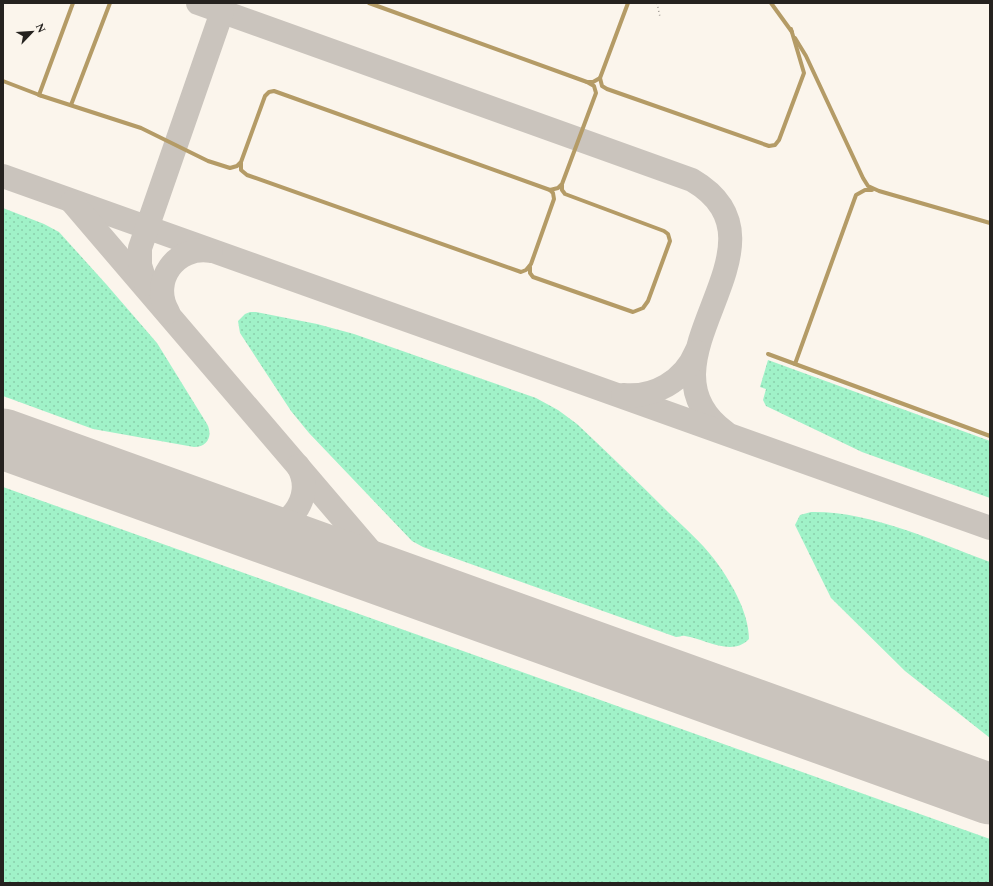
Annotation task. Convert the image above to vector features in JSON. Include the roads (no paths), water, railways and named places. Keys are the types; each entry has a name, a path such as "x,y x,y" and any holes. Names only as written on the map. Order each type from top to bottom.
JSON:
{"lane":[{"path":"39,95 73,3"},
{"path":"39,95 72,105 110,3"},
{"path":"369,3 588,82 594,86 596,93"},
{"path":"628,3 600,78 602,86 769,146 773,145 779,140 804,73 791,29"},
{"path":"771,3 791,29 806,56 863,178 868,186 877,191"},
{"path":"588,82 596,81 600,78"},
{"path":"3,81 39,95 141,128 208,161 230,168 237,166 241,162 265,96 274,91 550,190 554,194 554,199 529,271 533,277 633,312 641,309 648,301 668,246 670,239 668,234 664,230 566,194 562,190 562,184 596,93 600,89 607,89"},
{"path":"241,162 242,170 247,175 521,272 526,270 531,264"},
{"path":"550,190 558,188 562,184"},
{"path":"795,364 856,194 868,190 877,191 990,223"},
{"path":"554,199 559,195 566,194"},
{"path":"768,354 990,436"}]}
